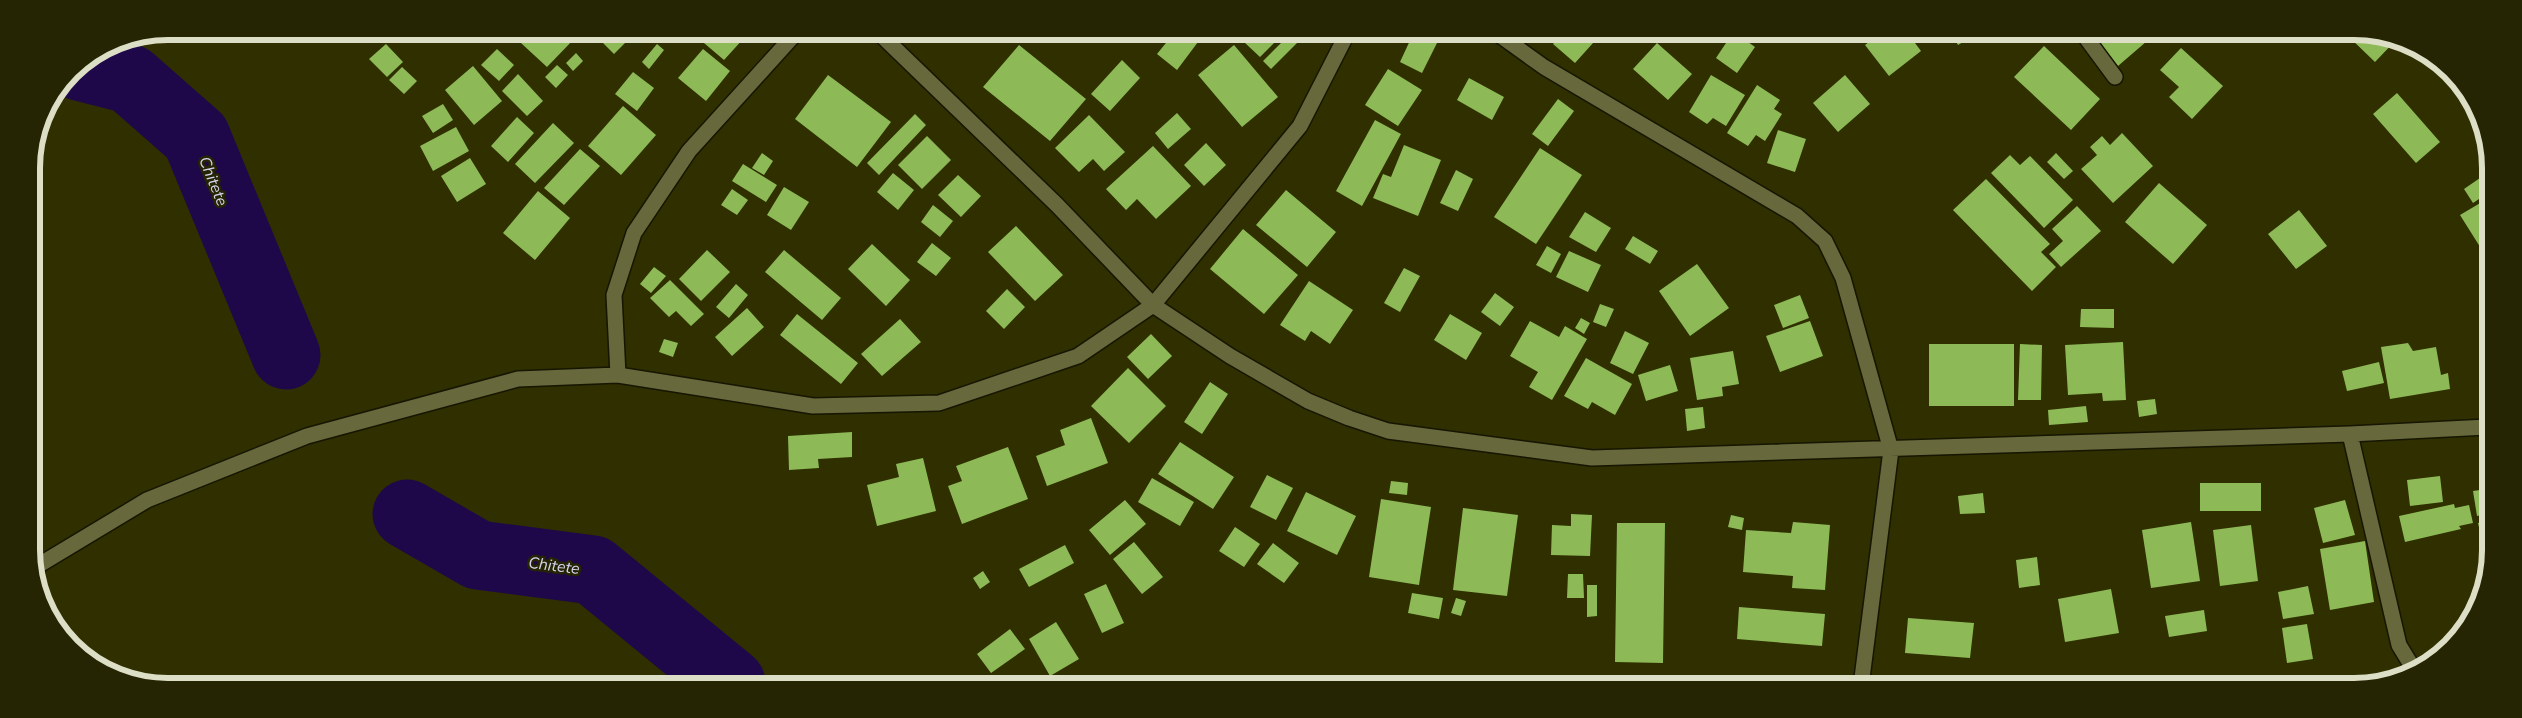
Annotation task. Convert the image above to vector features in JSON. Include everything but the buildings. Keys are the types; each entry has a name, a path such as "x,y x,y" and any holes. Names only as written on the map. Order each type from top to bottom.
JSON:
{"street":[{"path":"618,375 614,295 634,233 689,151 789,40"},
{"path":"886,40 1057,205 1154,305 1230,356 1308,401 1349,418 1388,431 1592,458 1891,450 2350,434 2482,427"},
{"path":"41,564 147,500 307,436 518,379 618,375 813,406 939,403 1078,356 1154,305 1300,126 1344,40"},
{"path":"1506,40 1544,68 1797,216 1825,240 1843,278 1891,450 1862,678"},
{"path":"2088,40 2115,77"},
{"path":"2350,434 2400,645 2411,664"}],"waterway":[{"name":"Chitete","path":"87,68 130,79 196,137 286,355"},
{"name":"Chitete","path":"407,514 478,555 593,570 725,678"}]}
